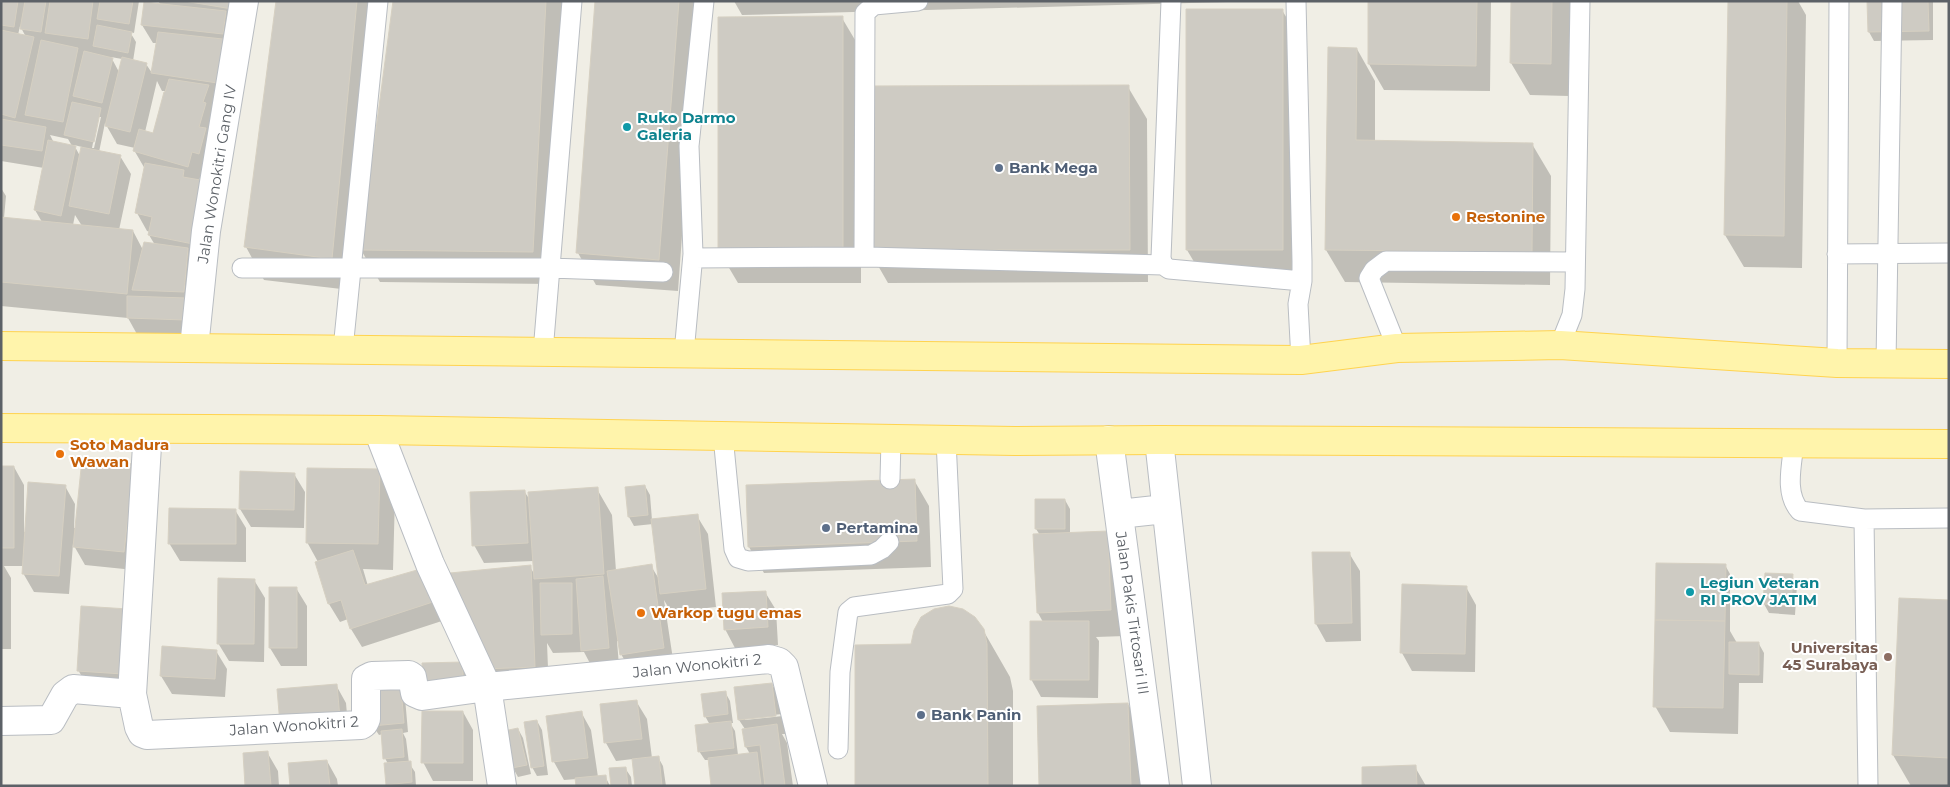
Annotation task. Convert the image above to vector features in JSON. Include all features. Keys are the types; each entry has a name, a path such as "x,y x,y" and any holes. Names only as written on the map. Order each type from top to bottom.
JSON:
{"main road":[{"path":"1,346 1300,360 1397,348 1560,345 1837,363 1949,364"},
{"path":"1,428 378,430 891,440 1949,444"}],"street":[{"name":"Jalan Wonokitri Gang IV","path":"194,348 206,231 244,1"},
{"name":"Jalan Wonokitri 2","path":"148,429 132,694 142,733 148,735 361,725 366,719 366,679 372,676 409,675 414,680 415,692 422,696 487,687 769,659 779,662 784,667 813,786"},
{"path":"378,430 430,564 487,687 502,786"},
{"name":"Jalan Pakis Tirtosari III","path":"1109,440 1155,786"},
{"path":"1159,440 1165,509 1197,786"},
{"path":"1119,514 1165,509"},
{"path":"1,721 52,720 65,695 73,689 132,694"}],"lane":[{"path":"343,350 378,1"},
{"path":"543,352 572,1"},
{"path":"684,353 693,258 689,146 704,1"},
{"path":"868,257 864,252 865,13 874,5 918,1"},
{"path":"1163,266 1161,258 1170,1"},
{"path":"1296,1 1302,281 1298,304 1300,360"},
{"path":"1560,345 1572,315 1575,289 1580,1"},
{"path":"1837,363 1839,1"},
{"path":"1886,363 1892,1"},
{"path":"1837,254 1949,253"},
{"path":"693,258 868,257 1163,266 1169,269 1302,281"},
{"path":"1397,348 1369,278 1374,270 1386,261 1575,262"},
{"path":"242,268 550,268 662,272"},
{"path":"723,436 734,549 738,558 748,561 871,555 882,549 889,542"},
{"path":"890,479 891,440"},
{"path":"838,749 840,672 848,612 854,607 948,594 953,589 946,440"},
{"path":"1794,443 1790,491 1794,504 1800,511 1864,520 1949,518"},
{"path":"1864,520 1868,786"}],"building":[{"path":"1,1 18,1 14,27 1,25"},
{"path":"25,1 46,1 41,32 20,29"},
{"path":"50,1 93,1 88,39 45,33"},
{"path":"100,1 133,1 129,24 97,19"},
{"path":"184,1 239,1 238,10"},
{"path":"276,1 357,1 332,259 244,247"},
{"path":"393,1 546,1 533,252 360,250"},
{"name":"Ruko Darmo Galeria","path":"595,1 679,1 659,260 576,253"},
{"path":"1368,1 1477,1 1476,66 1368,64"},
{"path":"1511,1 1552,1 1551,64 1510,63"},
{"path":"1728,1 1787,1 1784,236 1724,235"},
{"path":"1867,1 1928,1 1929,31 1868,32"},
{"path":"144,2 226,11 223,34 141,25"},
{"path":"1186,9 1283,9 1283,250 1186,250"},
{"path":"843,16 843,251 718,251 718,17"},
{"path":"97,25 132,32 128,53 93,46"},
{"path":"1,30 34,37 15,118 1,114"},
{"path":"158,32 232,40 224,84 151,73"},
{"path":"41,40 78,48 63,122 25,115"},
{"path":"1328,47 1357,48 1356,140 1533,143 1532,252 1325,250"},
{"path":"84,51 113,58 102,103 73,96"},
{"path":"122,57 147,63 130,132 105,126"},
{"path":"169,79 209,85 203,102 206,103 199,127 206,128 199,154 192,152 188,167 133,151 139,129 153,133"},
{"name":"Bank Mega","path":"1129,85 1130,250 868,250 868,86"},
{"path":"72,102 101,108 94,142 64,135"},
{"path":"1,119 46,127 42,151 1,145"},
{"path":"48,140 76,146 61,216 34,210"},
{"path":"81,147 121,155 109,214 69,206"},
{"path":"145,163 184,170 183,177 206,181 193,244 148,235 152,217 135,213"},
{"path":"1,217 133,230 127,294 1,282"},
{"path":"144,242 188,248 184,292 132,290"},
{"path":"127,296 186,298 185,320 127,318"},
{"path":"82,459 134,464 124,552 73,547"},
{"path":"1,466 14,466 14,548 1,548"},
{"path":"307,468 380,469 378,544 306,543"},
{"path":"240,471 295,473 294,510 239,509"},
{"path":"915,479 917,541 748,547 746,485"},
{"path":"28,482 66,485 59,576 22,574"},
{"path":"645,485 648,515 628,517 625,487"},
{"path":"598,487 604,574 534,579 528,492"},
{"path":"525,490 528,543 472,546 470,492"},
{"path":"1035,499 1065,499 1065,529 1035,529"},
{"path":"169,508 236,509 236,544 168,544"},
{"path":"698,514 706,589 660,594 651,519"},
{"path":"1108,531 1111,610 1037,613 1033,534"},
{"path":"353,550 365,585 424,568 439,600 350,629 341,600 328,604 315,562"},
{"path":"1312,552 1350,552 1352,623 1315,624"},
{"name":"Legiun Veteran RI PROV JATIM","path":"1656,563 1726,564 1725,621 1655,620"},
{"path":"652,564 664,648 620,655 607,571"},
{"path":"531,565 535,667 484,669 450,573"},
{"path":"1765,573 1793,574 1791,606 1763,604"},
{"path":"603,576 609,648 581,651 576,579"},
{"path":"218,578 255,579 254,644 217,644"},
{"path":"540,583 572,583 572,634 541,635"},
{"path":"1402,584 1467,586 1465,654 1400,653"},
{"path":"269,587 297,587 297,648 269,648"},
{"path":"766,591 768,627 724,630 722,593"},
{"path":"1899,598 1949,600 1949,758 1892,755"},
{"path":"81,606 128,609 123,674 77,671"},
{"name":"Bank Panin","path":"949,606 963,609 975,617 984,629 987,644 988,786 855,786 855,645 911,644 914,630 921,617 934,609"},
{"path":"1655,620 1725,621 1723,708 1653,707"},
{"path":"1030,621 1089,621 1089,680 1030,680"},
{"path":"1729,642 1759,642 1759,675 1729,674"},
{"path":"162,646 217,650 215,679 160,676"},
{"path":"463,662 463,684 423,684 422,663"},
{"path":"772,683 776,716 738,720 734,687"},
{"path":"337,684 340,719 280,724 277,689"},
{"path":"401,688 404,723 372,726 369,691"},
{"path":"726,691 728,714 704,717 701,694"},
{"path":"637,700 642,739 604,743 600,704"},
{"path":"1128,703 1131,786 1039,786 1037,706"},
{"path":"422,711 463,711 463,763 421,763"},
{"path":"582,711 588,758 552,762 546,716"},
{"path":"537,720 544,766 531,768 524,722"},
{"path":"731,721 734,748 698,752 695,725"},
{"path":"777,724 785,786 765,786 760,745 745,747 742,729"},
{"path":"518,728 527,765 512,768 504,731"},
{"path":"402,729 404,757 383,759 381,731"},
{"path":"268,751 271,786 245,786 243,753"},
{"path":"757,752 761,785 711,786 708,758"},
{"path":"659,756 662,786 635,786 632,759"},
{"path":"327,760 330,786 290,786 288,763"},
{"path":"411,761 412,782 386,785 384,763"},
{"path":"1416,765 1417,786 1362,786 1362,767"},
{"path":"626,767 628,786 611,786 609,768"},
{"path":"606,775 607,786 576,786 575,778"}],"place":[{"name":"Ruko Darmo Galeria","path":"627,127"},
{"name":"Bank Mega","path":"999,168"},
{"name":"Restonine","path":"1456,217"},
{"name":"Soto Madura Wawan","path":"60,454"},
{"name":"Pertamina","path":"826,528"},
{"name":"Legiun Veteran RI PROV JATIM","path":"1690,592"},
{"name":"Warkop tugu emas","path":"641,613"},
{"name":"Universitas 45 Surabaya","path":"1888,657"},
{"name":"Bank Panin","path":"921,715"}]}
